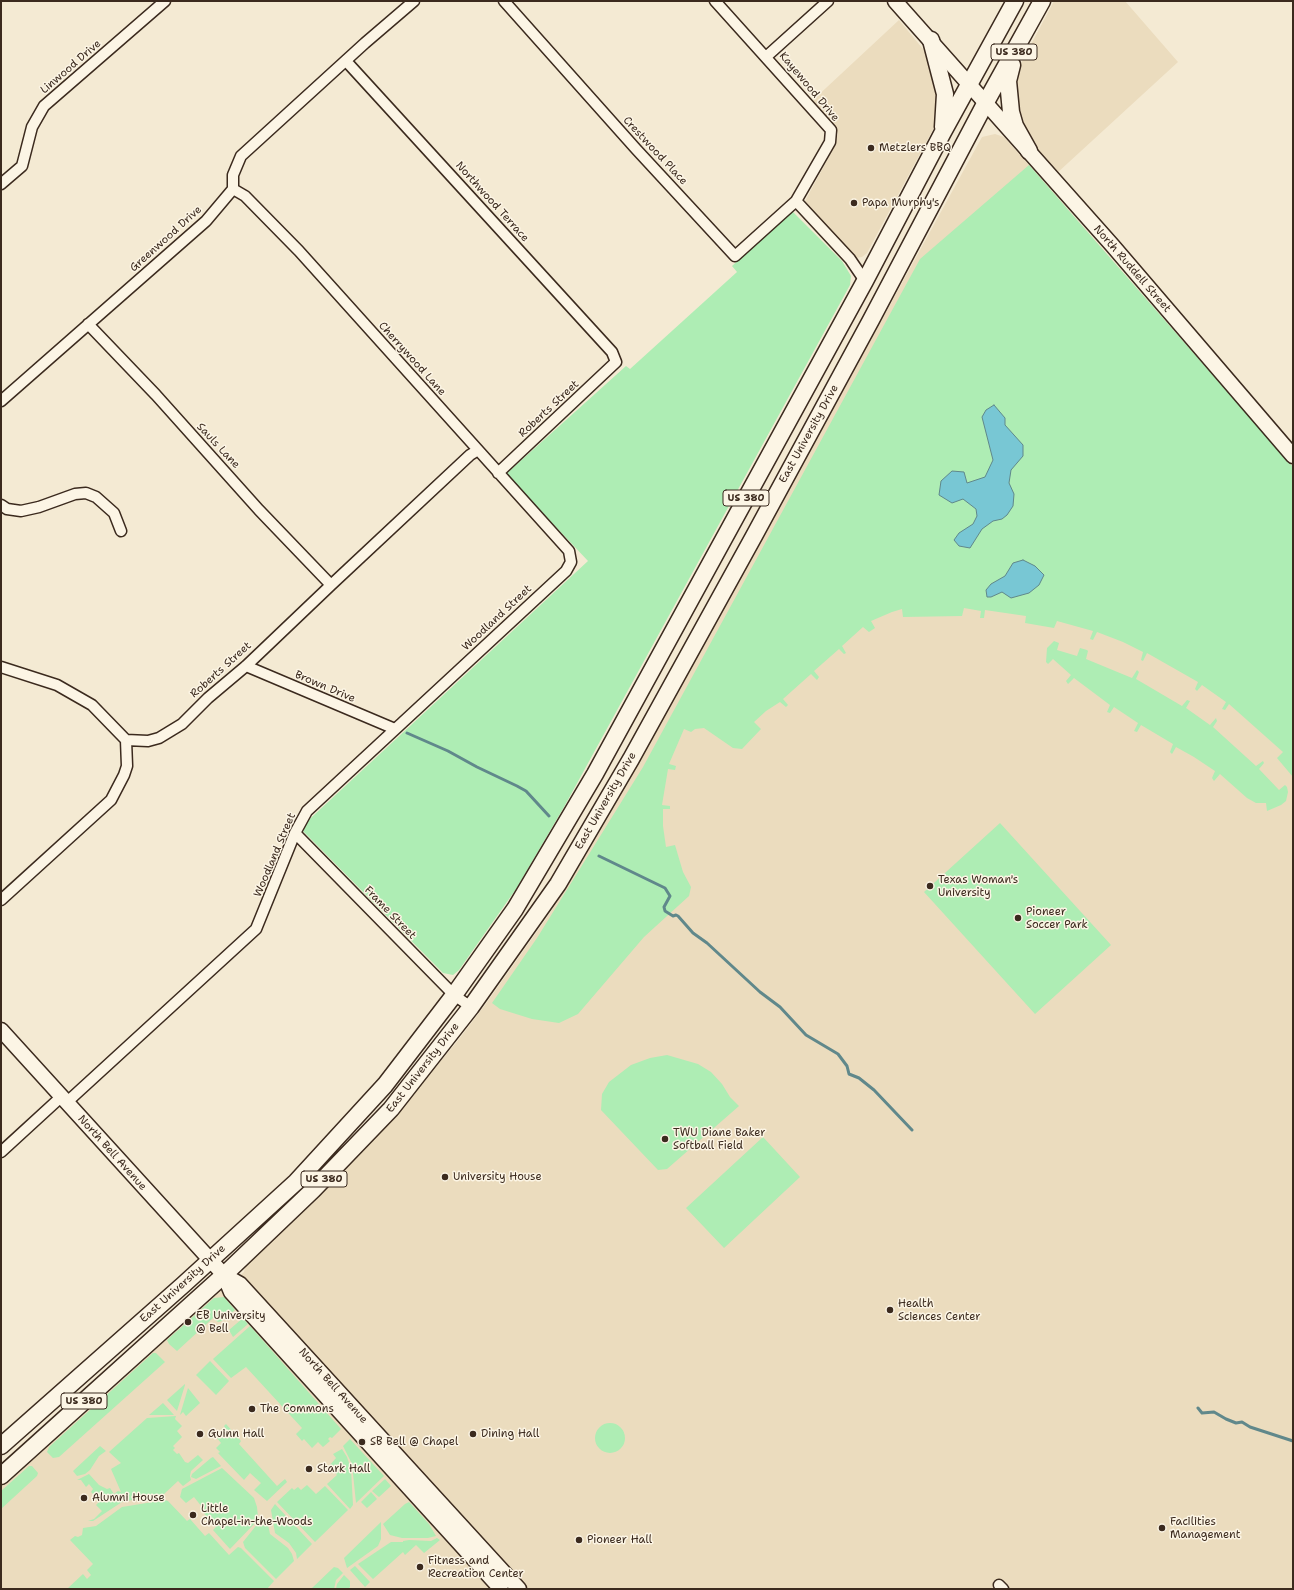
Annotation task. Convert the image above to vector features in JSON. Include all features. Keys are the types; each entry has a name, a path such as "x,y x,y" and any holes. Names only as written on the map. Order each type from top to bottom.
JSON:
{"main road":[{"name":"North Ruddell Street","path":"895,1 970,83 1293,456"},
{"name":"East University Drive","path":"1,1446 296,1182 386,1085 454,995 515,909 595,774 865,281 943,132 1015,1"},
{"name":"East University Drive","path":"1,1476 224,1275 313,1190 391,1109 471,1007 558,884 631,759 871,320 986,102 1042,1"},
{"path":"931,40 945,94 943,132"},
{"path":"1020,43 1011,68 1008,95 1015,126 1029,151"},
{"name":"North Bell Avenue","path":"1,1030 210,1260 224,1275 240,1284 519,1589"},
{"name":"North Bell Avenue","path":"224,1275 231,1292 501,1589"}],"street":[{"name":"Linwood Drive","path":"1,184 22,166 32,127 44,106 165,1"},
{"path":"233,189 233,175 241,156 414,1"},
{"name":"Crestwood Place","path":"504,1 636,149 736,256 796,201"},
{"name":"Kayewood Drive","path":"715,1 767,56 831,130 830,142 796,201"},
{"path":"767,56 828,1"},
{"name":"Northwood Terrace","path":"346,61 612,352 616,362"},
{"name":"Greenwood Drive","path":"1,401 206,221 233,189"},
{"name":"Cherrywood Lane","path":"233,189 245,196 299,251 569,551"},
{"path":"796,201 850,259 865,281"},
{"name":"Sauls Lane","path":"88,324 156,395 269,520 331,585"},
{"name":"Roberts Street","path":"498,473 616,362"},
{"name":"Roberts Street","path":"126,740 148,741 171,732 182,724 208,698 246,666 470,455 478,450"},
{"path":"1,505 7,509 21,510 39,507 75,494 86,493 96,497 114,513 121,531"},
{"name":"Woodland Street","path":"1,1152 64,1100 256,929 295,833 307,811 566,571 571,562 569,551"},
{"name":"Brown Drive","path":"246,666 395,729"},
{"path":"1,667 57,685 92,705 126,740 127,766 111,800 1,900"},
{"name":"Frame Street","path":"295,833 454,995 471,1007"}],"shaded area":[{"path":"1054,1 1125,1 1178,62 1056,174 1025,135 1017,103 1015,86 1017,71"},
{"path":"899,20 923,49 939,81 937,122 867,253 862,257 856,258 851,255 828,231 819,218 804,203 832,151 838,134 833,124 812,101"},
{"name":"Texas Woman's University","path":"995,134 1004,137 1293,467 1293,1589 1,1589 1,1486 218,1291 224,1291 244,1272 245,1267 315,1201 368,1146 456,1043 485,1005 550,913 583,860 653,737 982,137"}],"green space":[{"path":"1029,165 1293,467 1293,777 1277,758 1283,752 1229,704 1225,710 1222,709 1226,702 1202,685 1197,691 1195,689 1198,682 1147,653 1143,661 1141,660 1143,652 1123,642 1097,632 1093,640 1090,639 1093,631 1057,621 1054,628 1025,623 1026,616 985,610 984,618 980,618 981,611 964,608 962,616 903,617 902,609 871,621 875,628 869,632 863,627 842,646 846,653 844,654 839,649 814,671 819,677 817,680 811,674 783,699 788,705 786,707 780,702 766,711 754,722 761,729 742,749 733,748 704,728 695,729 691,732 684,729 669,764 676,766 675,770 668,769 662,805 670,806 670,809 663,809 663,826 666,847 675,845 683,872 691,887 689,896 644,937 578,1014 559,1023 532,1019 500,1009 492,1003 537,938 643,767 920,259"},
{"path":"792,211 842,261 851,276 850,285 564,807 516,889 459,970 453,975 443,973 300,828 588,561 506,474 626,366 630,369 737,272 732,266"},
{"path":"1054,641 1059,643 1057,650 1077,656 1080,648 1087,650 1086,659 1132,678 1137,670 1139,672 1136,679 1182,706 1187,700 1190,701 1186,708 1210,725 1216,718 1217,721 1213,727 1256,766 1263,761 1264,763 1259,769 1279,790 1285,785 1287,787 1288,792 1286,801 1281,805 1267,811 1266,803 1256,803 1247,798 1220,774 1214,781 1212,778 1215,771 1194,757 1176,747 1172,754 1170,752 1173,744 1141,725 1137,732 1134,731 1138,723 1114,707 1110,713 1107,712 1110,705 1074,678 1068,684 1066,681 1071,675 1053,659 1048,664 1046,662 1047,648"},
{"name":"Pioneer Soccer Park","path":"1000,823 1111,945 1035,1014 924,892"},
{"name":"TWU Diane Baker Softball Field","path":"667,1055 698,1064 711,1072 722,1084 730,1097 739,1106 667,1169 658,1170 601,1110 602,1094 609,1082 631,1065 650,1058"},
{"path":"763,1137 800,1177 724,1248 686,1208"},
{"path":"224,1297 235,1310 222,1321 218,1322 213,1318 177,1351 169,1344 167,1340 214,1298"},
{"path":"243,1318 248,1324 233,1337 229,1330"},
{"path":"250,1326 341,1429 332,1438 330,1437 328,1439 330,1441 323,1447 318,1442 312,1448 304,1439 302,1441 296,1434 302,1428 246,1367 231,1378 213,1359"},
{"path":"153,1353 156,1353 165,1362 59,1457 53,1458 47,1452 49,1447"},
{"path":"210,1361 229,1381 216,1395 196,1375"},
{"path":"185,1385 177,1411 167,1400"},
{"path":"188,1388 200,1403 186,1416 183,1412 180,1415"},
{"path":"163,1403 174,1415 149,1415"},
{"path":"176,1416 175,1419 182,1426 177,1431 182,1437 173,1446 175,1448 173,1450 177,1454 179,1453 185,1462 188,1463 198,1455 203,1460 191,1471 191,1480 183,1486 178,1481 164,1494 122,1502 93,1521 88,1521 94,1519 102,1511 96,1505 100,1501 91,1492 93,1489 89,1484 86,1487 81,1480 77,1480 89,1474 99,1485 107,1489 110,1488 114,1494 118,1491 121,1492 111,1469 121,1463 109,1452 147,1418"},
{"path":"610,1423 621,1427 625,1438 621,1449 610,1453 599,1449 595,1438 599,1427"},
{"path":"226,1424 241,1441 239,1444 277,1486 285,1479 287,1482 267,1501 254,1490 261,1483 250,1473 244,1480 218,1453 220,1452 216,1448 221,1443 217,1438 226,1429 224,1426"},
{"path":"350,1439 384,1476 356,1503 352,1464 343,1446"},
{"path":"100,1446 106,1451 99,1456 90,1470 85,1474 77,1476 73,1471"},
{"path":"342,1449 347,1457 351,1469 353,1505 350,1509 327,1484 337,1475 329,1466 336,1458 333,1454"},
{"path":"213,1457 221,1466 196,1479 191,1477 192,1474"},
{"path":"29,1466 32,1466 38,1473 37,1476 1,1509 1,1491"},
{"path":"222,1468 254,1498 258,1517 255,1523 230,1549 213,1530 216,1527 200,1509 202,1507 194,1497 186,1503 180,1497 182,1489"},
{"path":"385,1479 391,1486 379,1497 372,1491"},
{"path":"307,1485 316,1494 325,1486 348,1510 315,1542 277,1502 292,1488 294,1490 298,1487 301,1490"},
{"path":"371,1492 377,1499 367,1508 361,1502"},
{"path":"165,1500 168,1501 187,1521 190,1519 205,1536 209,1533 229,1555 238,1547 241,1548 274,1581 267,1589 67,1589 83,1574 87,1579 91,1575 87,1570 93,1564 70,1540 75,1536 78,1537 82,1535 83,1528 96,1526 122,1507"},
{"path":"409,1502 429,1524 436,1536 428,1538 402,1538 390,1535 383,1524"},
{"path":"275,1504 312,1544 297,1559 296,1553 289,1543 275,1533 271,1510"},
{"path":"267,1520 270,1534 288,1548 294,1561 276,1579 245,1548 243,1542 259,1522"},
{"path":"381,1522 381,1539 378,1546 347,1568 344,1558"},
{"path":"437,1538 440,1540 424,1553 416,1545 405,1555 403,1552 373,1579 358,1564 391,1542 403,1542 409,1540 431,1541"},
{"path":"355,1566 370,1582 365,1587 350,1570"},
{"path":"334,1567 338,1568 343,1573 336,1580 334,1589 311,1589"},
{"path":"344,1575 350,1581 350,1587 348,1589 336,1589 337,1584"}],"water":[{"path":"994,405 1005,418 1005,425 1023,445 1023,456 1011,470 1009,483 1014,494 1013,506 1007,515 1002,519 993,521 982,529 970,548 959,546 954,540 959,533 973,524 977,516 976,509 963,499 952,503 939,495 941,481 952,471 964,472 967,483 985,477 993,460 982,417 986,410"},
{"path":"1023,560 1035,566 1044,575 1039,585 1029,593 1011,598 1002,592 991,597 987,597 986,590 991,584 1005,576 1013,563"}],"waterway":[{"path":"407,733 448,751 526,791 549,816"},
{"path":"599,856 665,888 670,896 664,907 665,911 673,916 678,916 693,933 707,943 760,992 780,1007 806,1035 838,1054 847,1066 849,1074 859,1078 874,1090 912,1130"},
{"path":"1198,1408 1202,1413 1214,1412 1236,1423 1242,1422 1250,1427 1293,1441"}],"place":[{"name":"Metzlers BBQ","path":"871,148"},
{"name":"Papa Murphy's","path":"854,203"},
{"name":"Texas Woman's University","path":"930,886"},
{"name":"Pioneer Soccer Park","path":"1018,918"},
{"name":"TWU Diane Baker Softball Field","path":"665,1139"},
{"name":"University House","path":"445,1177"},
{"name":"Health Sciences Center","path":"890,1310"},
{"name":"EB University @ Bell","path":"188,1322"},
{"name":"The Commons","path":"252,1409"},
{"name":"Guinn Hall","path":"200,1434"},
{"name":"Dining Hall","path":"473,1434"},
{"name":"SB Bell @ Chapel","path":"362,1442"},
{"name":"Stark Hall","path":"309,1469"},
{"name":"Alumni House","path":"84,1498"},
{"name":"Little Chapel-in-the-Woods","path":"193,1515"},
{"name":"Facilities Management","path":"1162,1528"},
{"name":"Pioneer Hall","path":"579,1540"},
{"name":"Fitness and Recreation Center","path":"420,1567"}]}
